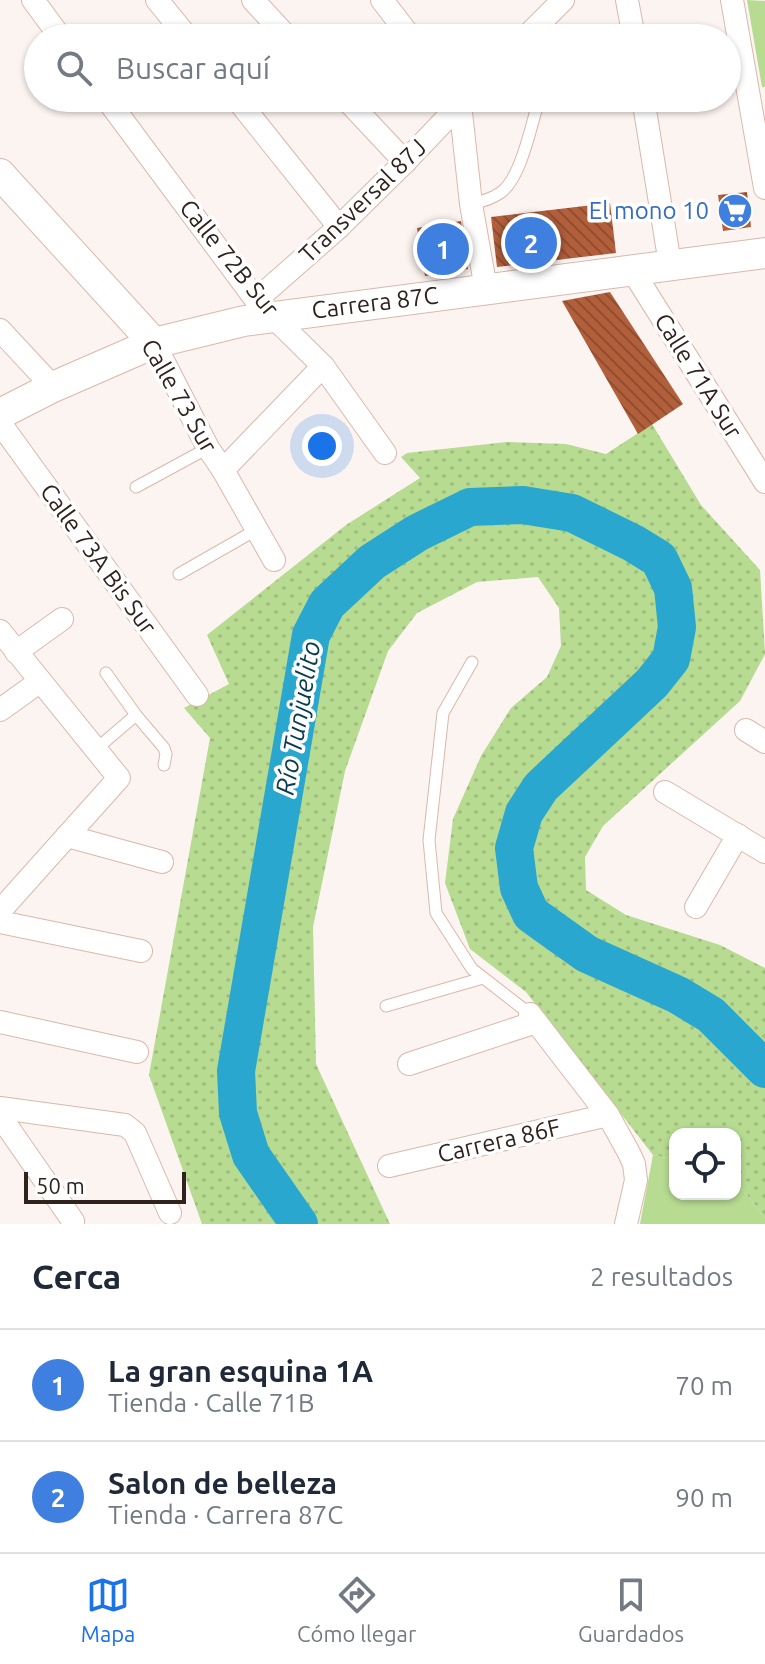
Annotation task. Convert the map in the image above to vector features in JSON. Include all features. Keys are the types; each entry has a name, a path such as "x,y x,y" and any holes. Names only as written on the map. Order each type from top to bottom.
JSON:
{"street":[{"path":"33,0 51,24"},
{"path":"157,0 177,24"},
{"path":"253,0 275,24"},
{"path":"382,0 400,24"},
{"path":"539,24 563,0"},
{"path":"627,0 631,24"},
{"path":"732,0 736,24"},
{"path":"741,51 765,188"},
{"name":"Calle 72B Sur","path":"117,112 264,308 323,366 385,453"},
{"path":"247,112 339,227"},
{"path":"358,112 405,162"},
{"name":"Transversal 87J","path":"264,308 450,112"},
{"path":"462,112 471,204 486,289"},
{"path":"645,112 670,264"},
{"name":"Calle 73 Sur","path":"0,174 154,343 208,448 274,560"},
{"name":"Carrera 87C","path":"0,414 154,343 224,325 264,308 486,289 765,253"},
{"name":"Calle 71A Sur","path":"632,270 765,482"},
{"path":"0,330 53,387"},
{"path":"223,470 323,366"},
{"name":"Calle 73A Bis Sur","path":"0,423 197,695"},
{"path":"16,652 62,619"},
{"path":"0,631 119,778 0,911"},
{"path":"0,710 39,682"},
{"path":"665,792 765,852"},
{"path":"696,907 738,835"},
{"path":"67,836 162,862"},
{"path":"0,922 141,951"},
{"path":"409,1064 533,1018 608,1115 634,1164 636,1180 624,1224"},
{"path":"0,1022 137,1052"},
{"name":"Carrera 86F","path":"389,1166 608,1115"},
{"path":"2,1120 125,1125 135,1133 170,1213"},
{"path":"2,1120 73,1224"}],"lane":[{"path":"471,204 503,192 515,174 535,112"},
{"path":"136,487 208,448"},
{"path":"179,574 256,530"},
{"path":"472,662 443,713 429,840 436,913 472,969 533,1018"},
{"path":"106,673 164,748 164,765"},
{"path":"95,750 136,715"},
{"path":"386,1006 483,978"}],"green space":[{"path":"747,0 765,1 765,87 762,87"},
{"path":"652,424 701,505 760,570 765,654 740,701 603,826 585,857 586,890 626,915 720,945 765,968 765,1218 741,1187 741,1128 669,1128 669,1159 653,1155 526,992 470,949 445,883 453,819 481,756 511,708 547,677 561,646 559,608 538,577 477,582 417,613 388,651 345,771 313,927 316,1064 390,1224 202,1224 149,1075 210,738 184,708 229,684 207,635 346,525 420,478 401,457 407,453 507,442 566,444 606,454"},
{"path":"653,1155 669,1159 669,1200 741,1200 741,1187 765,1218 765,1224 640,1224"}],"building":[{"name":"El mono 10","path":"747,192 751,227 723,231 718,195"},
{"path":"610,203 616,253 497,267 491,217"},
{"path":"461,221 468,269 425,276 417,228"},
{"path":"610,292 683,404 638,434 562,301"}],"waterway":[{"name":"Río Tunjuelito","path":"299,1224 251,1155 238,1113 236,1071 311,635 327,604 372,562 417,533 470,507 523,505 572,513 659,559 673,588 677,627 671,659 652,683 541,787 524,813 514,848 519,888 531,914 587,954 678,995 711,1015 765,1069"}],"place":[{"name":"El mono 10","path":"735,211"},
{"name":"Salon de belleza","path":"531,243"},
{"name":"La gran esquina 1A","path":"443,249"}]}
